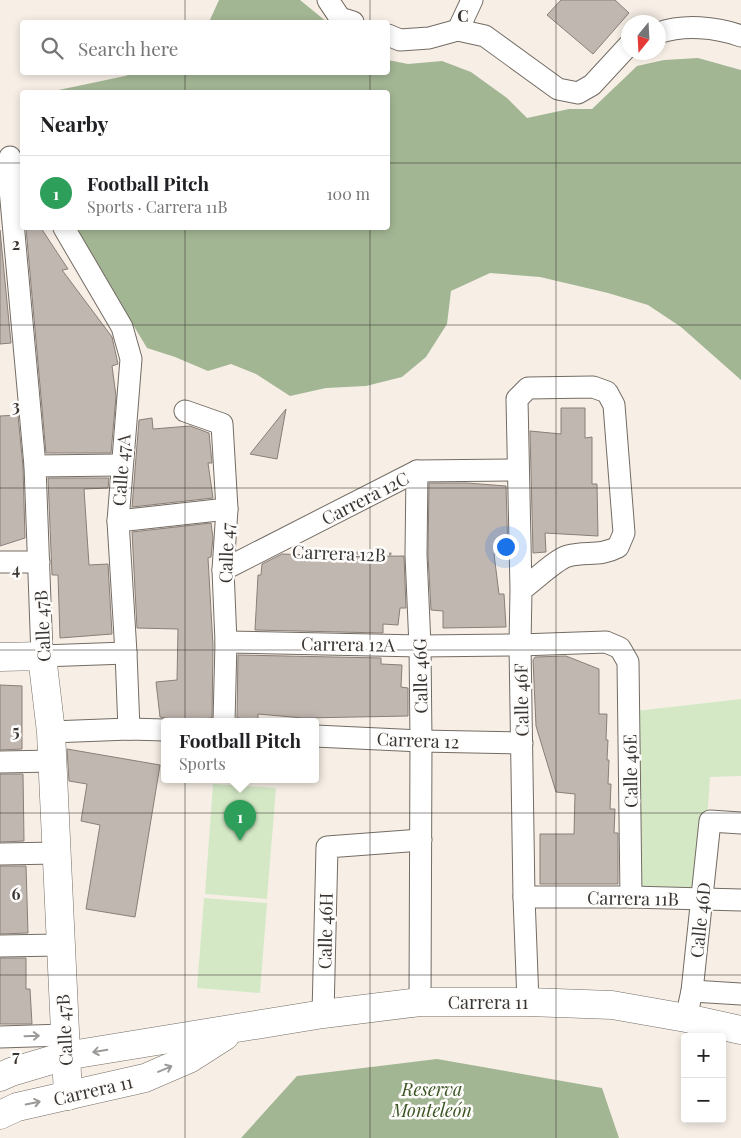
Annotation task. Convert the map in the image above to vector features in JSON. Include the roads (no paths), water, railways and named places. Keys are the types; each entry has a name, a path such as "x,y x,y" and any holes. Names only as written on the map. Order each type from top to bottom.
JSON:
{"street":[{"path":"328,0 340,18 346,20"},
{"path":"458,30 472,0"},
{"path":"666,32 697,27 729,32 741,36"},
{"path":"390,36 400,40 429,38 458,30 485,36 558,89 578,93 592,85 621,54"},
{"name":"Calle 47B","path":"11,161 10,189 35,466 42,656 53,761 64,1046 68,1096"},
{"name":"Calle 47A","path":"65,230 122,327 131,360 121,465 118,521 129,729"},
{"name":"Calle 46F","path":"521,590 560,560 569,556 607,553 618,547 624,533 614,405 607,392 593,387 528,388 517,398 524,897 528,1002"},
{"name":"Calle 47","path":"185,411 222,424 227,509 223,570 226,642 224,718"},
{"path":"35,466 121,465"},
{"name":"Carrera 12C","path":"223,570 417,471 518,470"},
{"name":"Calle 46G","path":"417,471 416,555 422,741 420,1002"},
{"path":"118,521 227,509"},
{"path":"0,562 39,562"},
{"name":"Carrera 12A","path":"226,642 420,646 606,642 620,648"},
{"name":"Calle 46E","path":"620,648 628,662 631,897"},
{"path":"0,657 126,653"},
{"path":"51,732 129,729 161,730"},
{"name":"Carrera 12","path":"319,736 522,743"},
{"path":"0,762 53,761"},
{"name":"Calle 46D","path":"686,1018 692,991 710,821 741,823"},
{"name":"Calle 46H","path":"324,1014 326,848 420,840"},
{"path":"0,854 57,853"},
{"name":"Carrera 11B","path":"524,897 741,900"},
{"path":"0,946 60,945"},
{"path":"692,991 741,994"},
{"name":"Carrera 11","path":"0,1077 64,1046 235,1030 324,1014 420,1002 528,1002 612,1005 741,1030"},
{"name":"Carrera 11","path":"0,1115 17,1107 145,1078 189,1059 235,1030"},
{"path":"0,1037 64,1046"}],"place":[{"name":"Football Pitch","path":"240,841"}],"park label":[{"name":"Reserva Monteleón","path":"432,1099"}]}
